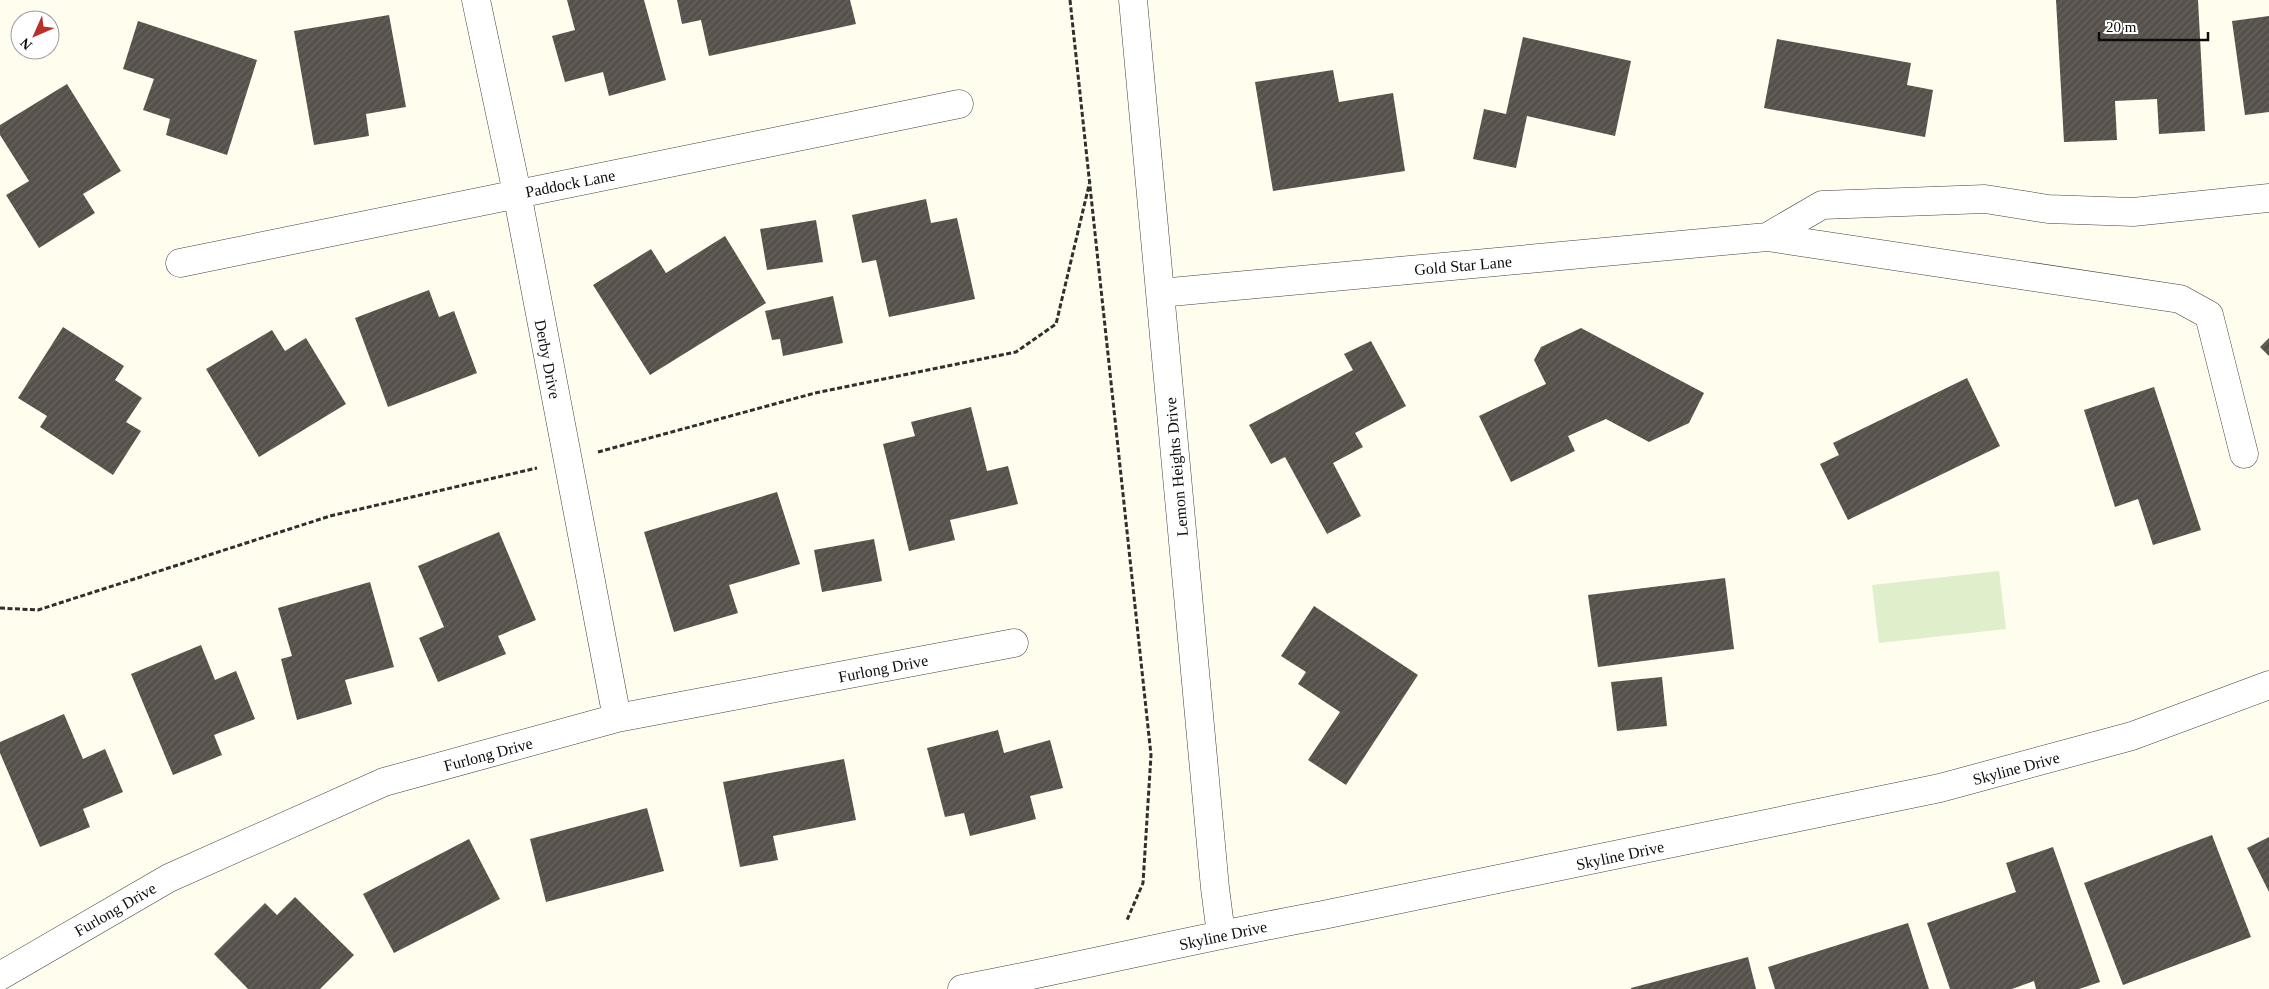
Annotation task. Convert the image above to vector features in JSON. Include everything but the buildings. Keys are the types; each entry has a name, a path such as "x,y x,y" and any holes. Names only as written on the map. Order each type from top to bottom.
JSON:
{"street":[{"name":"Derby Drive","path":"476,0 517,193 617,718"},
{"name":"Lemon Heights Drive","path":"1133,0 1221,934"},
{"name":"Paddock Lane","path":"180,262 960,104"},
{"path":"1767,237 1822,205 1984,200 2048,209 2133,212 2269,198"},
{"name":"Gold Star Lane","path":"1160,293 1767,237"},
{"path":"1767,237 2180,299 2209,315 2244,454"},
{"name":"Furlong Drive","path":"0,976 169,878 384,782 617,718 1014,644"},
{"name":"Skyline Drive","path":"962,989 1109,960 1221,934 1323,916 1940,788 2132,736 2269,685"}],"path":[{"path":"1070,0 1152,755 1143,883 1109,960"}],"green space":[{"path":"1999,571 2006,629 1879,643 1872,585"}]}
